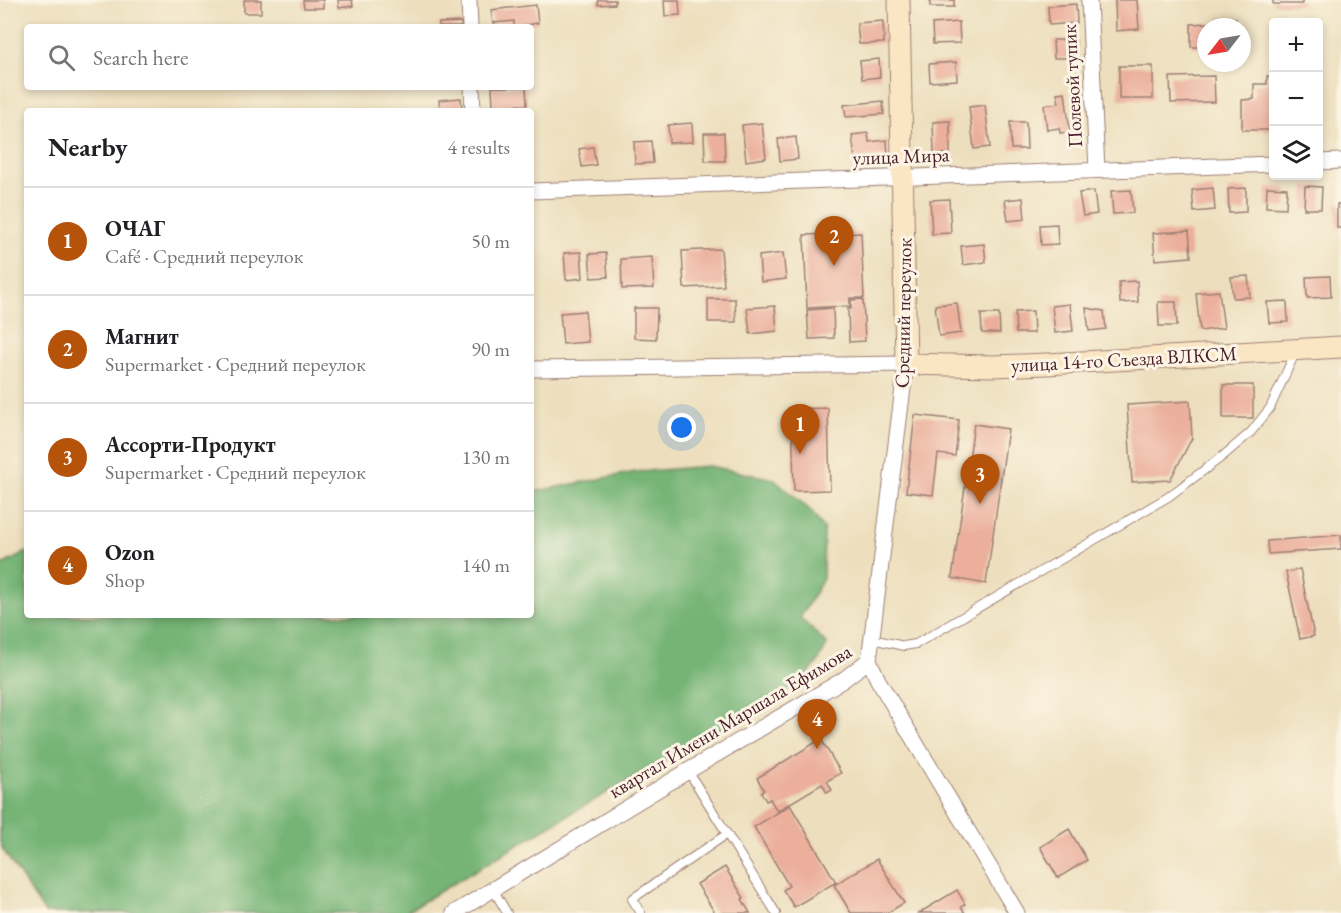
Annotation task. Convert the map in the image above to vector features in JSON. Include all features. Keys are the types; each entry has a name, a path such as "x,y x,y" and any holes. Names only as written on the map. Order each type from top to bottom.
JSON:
{"street":[{"path":"469,0 470,24"},
{"name":"Средний переулок","path":"869,660 906,364 899,0"},
{"name":"Полевой тупик","path":"1089,0 1097,170"},
{"path":"472,90 473,108"},
{"path":"1323,162 1341,161"},
{"name":"улица Мира","path":"534,191 1269,164"},
{"name":"улица 14-го Съезда ВЛКСМ","path":"906,364 993,366 1047,364 1341,347"},
{"path":"534,369 906,364"},
{"name":"квартал Имени Маршала Ефимова","path":"456,913 688,771 843,681 869,660 878,680 1017,913"}],"lane":[{"path":"872,639 904,646 915,644 1168,497 1251,432 1270,408 1297,350"},
{"path":"688,771 776,913"},
{"path":"641,913 632,899 727,834"},
{"path":"493,889 507,913"}],"green space":[{"path":"709,466 774,479 810,510 824,529 823,579 800,618 827,644 819,660 804,677 783,693 570,814 404,913 45,913 0,842 0,566 24,554 24,618 534,618 534,491 635,472"}],"building":[{"path":"244,0 261,0 261,13 244,13"},
{"path":"303,0 323,0 323,8 304,8"},
{"path":"338,0 352,0 353,6 339,8"},
{"path":"598,0 615,0 615,4 598,5"},
{"path":"664,0 679,0 680,15 665,16"},
{"path":"930,0 954,0 954,7 930,7"},
{"path":"1115,0 1137,0 1139,29 1116,31"},
{"path":"1273,0 1302,0 1302,4 1273,4"},
{"path":"1076,4 1077,23 1049,25 1048,6"},
{"path":"536,5 538,23 514,24 514,21 493,23 491,10"},
{"path":"883,21 884,43 859,44 857,23"},
{"path":"461,22 461,24 439,24"},
{"path":"959,22 960,43 933,44 932,24"},
{"path":"1191,24 1197,24 1197,47 1191,47"},
{"path":"1053,40 1076,40 1076,58 1054,58"},
{"path":"879,59 880,77 862,79 860,61"},
{"path":"956,62 957,80 930,82 929,64"},
{"path":"1119,66 1153,66 1153,99 1119,99"},
{"path":"1214,76 1215,102 1171,103 1170,77"},
{"path":"1267,76 1269,76 1269,130 1242,130 1242,100 1254,99 1254,84 1267,84"},
{"path":"492,90 526,90 527,105 493,106"},
{"path":"1065,92 1070,132 1060,133 1059,128 1047,130 1044,105 1059,103 1057,93"},
{"path":"461,98 462,108 440,108 439,100"},
{"path":"883,101 884,114 846,117 844,105"},
{"path":"985,105 990,147 974,149 969,107"},
{"path":"950,121 950,154 934,154 933,122"},
{"path":"1010,122 1026,122 1027,149 1011,149"},
{"path":"692,123 693,142 669,143 668,125"},
{"path":"762,123 766,158 746,161 742,125"},
{"path":"704,133 724,133 725,161 705,161"},
{"path":"868,133 869,142 887,140 888,156 855,159 852,135"},
{"path":"796,137 798,159 780,161 778,139"},
{"path":"651,141 653,163 635,164 634,142"},
{"path":"593,147 596,165 582,167 579,149"},
{"path":"1305,186 1322,187 1321,209 1304,209"},
{"path":"1267,187 1287,188 1286,208 1266,207"},
{"path":"1213,188 1215,210 1194,212 1192,190"},
{"path":"1246,188 1246,212 1229,213 1228,189"},
{"path":"1131,190 1133,213 1113,214 1111,191"},
{"path":"1094,191 1097,214 1083,216 1079,193"},
{"path":"1023,198 1025,219 1008,221 1005,200"},
{"path":"949,199 951,233 932,234 930,200"},
{"path":"1337,204 1341,204 1341,228 1337,228"},
{"path":"1057,224 1058,244 1041,245 1040,225"},
{"path":"1189,231 1191,257 1155,260 1153,233"},
{"path":"861,233 864,298 850,298 850,306 807,308 804,235"},
{"path":"984,244 986,262 963,265 961,246"},
{"path":"721,249 724,286 684,288 682,251"},
{"path":"581,252 583,278 566,280 564,253"},
{"path":"606,253 608,277 591,278 589,254"},
{"path":"783,253 786,279 761,282 759,256"},
{"path":"652,257 654,288 622,289 621,259"},
{"path":"1248,276 1250,297 1233,298 1231,277"},
{"path":"1330,276 1331,297 1307,298 1306,277"},
{"path":"1137,281 1138,302 1120,303 1119,282"},
{"path":"1219,291 1224,328 1200,331 1196,293"},
{"path":"708,299 735,299 736,322 708,322"},
{"path":"863,299 865,341 849,342 848,309 851,309 851,300"},
{"path":"1287,301 1288,322 1269,323 1267,302"},
{"path":"1158,302 1176,302 1177,326 1159,326"},
{"path":"957,303 961,333 939,336 935,305"},
{"path":"1070,304 1073,331 1055,333 1052,306"},
{"path":"775,306 777,331 750,334 747,308"},
{"path":"634,308 657,308 656,339 634,338"},
{"path":"833,308 834,338 809,339 807,310"},
{"path":"1086,308 1104,311 1106,329 1089,331"},
{"path":"585,311 588,342 563,344 560,313"},
{"path":"1033,311 1034,333 1016,333 1015,312"},
{"path":"981,314 999,314 1000,333 982,333"},
{"path":"1223,385 1253,385 1253,418 1223,418"},
{"path":"1190,401 1192,438 1170,480 1132,482 1127,405"},
{"path":"828,408 830,490 794,491 792,409"},
{"path":"915,415 959,420 955,456 938,454 933,495 906,492"},
{"path":"974,424 1008,429 986,584 952,578"},
{"path":"1341,535 1341,549 1268,554 1267,541"},
{"path":"1300,569 1314,636 1300,639 1286,572"},
{"path":"821,739 841,773 827,781 832,790 827,793 822,784 777,811 770,799 766,801 761,792 764,790 757,778"},
{"path":"790,805 836,882 794,907 783,890 789,886 754,827"},
{"path":"1069,829 1087,860 1058,878 1040,847"},
{"path":"877,859 904,903 887,913 851,913 834,885"},
{"path":"725,867 744,898 742,899 750,913 715,913 697,884"},
{"path":"957,890 965,904 961,907 965,913 919,913"}],"place":[{"name":"Магнит","path":"834,266"},
{"name":"ОЧАГ","path":"800,454"},
{"name":"Ассорти-Продукт","path":"980,504"},
{"name":"Ozon","path":"817,749"}]}
